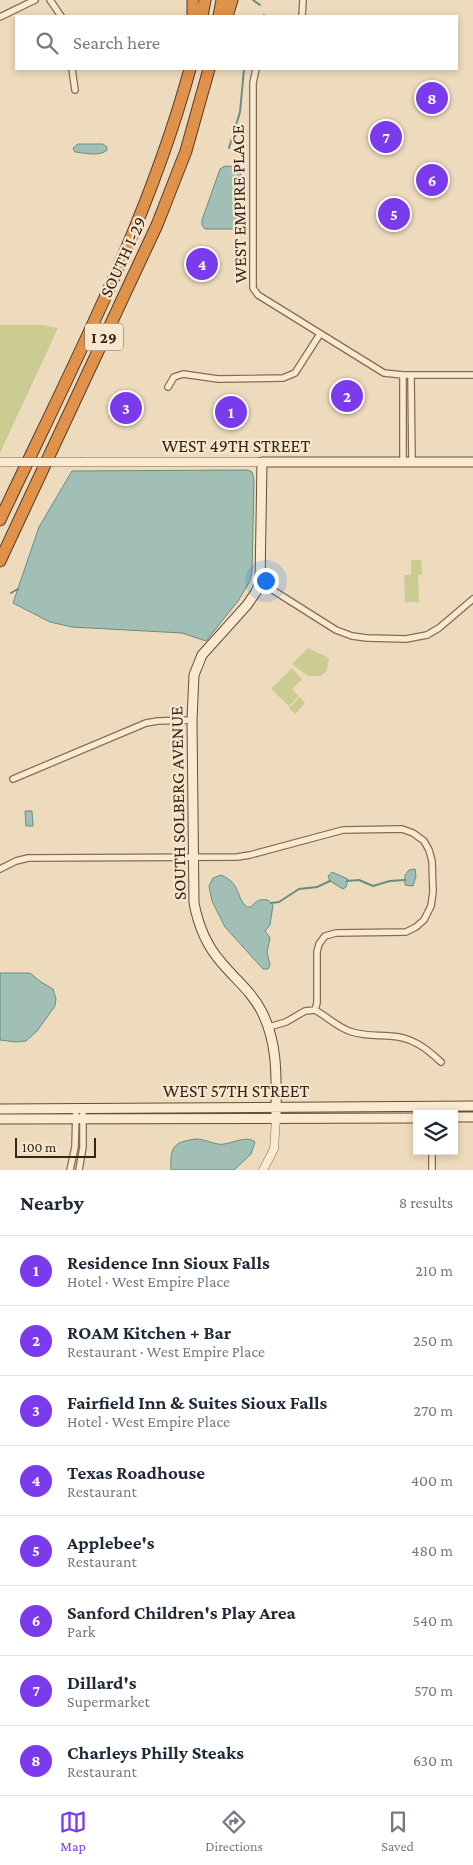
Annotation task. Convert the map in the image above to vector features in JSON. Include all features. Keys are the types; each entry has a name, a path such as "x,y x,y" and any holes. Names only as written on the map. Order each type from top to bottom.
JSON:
{"highway":[{"path":"193,0 193,15"},
{"path":"202,15 204,0"},
{"path":"220,15 222,0"},
{"path":"227,15 232,0"},
{"name":"SOUTH I-29","path":"0,520 141,214 163,157 182,96 188,70"},
{"name":"SOUTH I-29","path":"0,561 157,226 177,175 210,70"}],"main road":[{"name":"WEST 49TH STREET","path":"262,462 473,462"},
{"name":"SOUTH SOLBERG AVENUE","path":"262,462 260,582 247,605 208,647 194,675 192,720 192,857 194,903 202,932 221,962 248,990 269,1027 276,1056 276,1118"},
{"name":"WEST 57TH STREET","path":"0,1109 276,1107 432,1110 473,1106"},
{"path":"458,1118 473,1117"},
{"name":"WEST 57TH STREET","path":"0,1119 413,1118"}],"street":[{"path":"0,17 35,0"},
{"path":"50,0 60,15"},
{"path":"302,0 302,15"},
{"path":"72,70 75,90"},
{"name":"WEST EMPIRE PLACE","path":"256,70 253,83 253,288 258,295 384,372 403,375 473,375"},
{"path":"168,387 174,377 183,374 218,379 283,378 291,376 295,373 320,334"},
{"path":"403,375 408,462"},
{"path":"408,462 411,375"},
{"name":"WEST 49TH STREET","path":"0,462 262,462"},
{"path":"260,582 336,630 352,636 367,638 406,640 420,638 439,628 473,599"},
{"path":"13,779 146,723 192,720"},
{"path":"0,870 16,861 28,858 237,857 250,856 337,831 402,829 413,833 424,841 432,861 433,897 427,915 416,927 406,932 332,933 325,936 318,948 318,1003 315,1010"},
{"path":"269,1027 286,1022 305,1011 315,1010 337,1025 353,1032 407,1039 424,1047 441,1062"},
{"path":"79,1108 83,1147 79,1170"},
{"name":"SOUTH SOLBERG AVENUE","path":"263,1170 274,1149 276,1118"},
{"path":"70,1170 79,1119"},
{"path":"432,1155 432,1170"}],"green space":[{"path":"0,325 42,325 58,328 0,453"},
{"path":"411,560 421,560 422,575 418,575 419,602 405,602 404,575 411,575"},
{"path":"308,648 329,658 327,670 321,676 308,676 292,664"},
{"path":"292,668 302,679 292,689 299,696 289,706 271,689"},
{"path":"300,697 305,703 295,714 289,708"}],"water":[{"path":"78,144 103,144 107,147 107,150 96,154 75,152 73,148"},
{"path":"225,166 238,167 241,172 240,223 239,226 233,229 205,229 202,225 202,220 220,169"},
{"path":"248,470 252,472 254,480 252,573 250,581 238,601 206,641 182,633 72,627 50,622 13,603 39,527 72,471"},
{"path":"25,811 32,811 33,826 26,826"},
{"path":"415,869 416,876 413,886 405,885 405,875 409,870"},
{"path":"332,872 348,879 346,887 343,889 330,881 328,876"},
{"path":"221,875 232,882 247,907 251,907 257,901 262,900 268,900 273,905 270,925 265,931 270,938 267,952 270,965 268,969 263,969 225,927 212,901 209,886 213,878"},
{"path":"0,973 30,973 53,989 56,999 55,1006 37,1031 26,1041 0,1040"},
{"path":"196,1139 221,1144 244,1139 255,1142 251,1154 234,1170 171,1170 171,1156 174,1147 182,1142"}],"waterway":[{"path":"253,0 260,5"},
{"path":"229,148 240,112 244,70"},
{"path":"11,593 18,589"},
{"path":"347,881 359,880 373,886 390,881 405,880"},
{"path":"271,903 279,902 299,889 317,887 330,881"}],"place":[{"name":"Charleys Philly Steaks","path":"432,98"},
{"name":"Dillard's","path":"386,137"},
{"name":"Sanford Children's Play Area","path":"432,180"},
{"name":"Applebee's","path":"394,214"},
{"name":"Texas Roadhouse","path":"202,264"},
{"name":"ROAM Kitchen + Bar","path":"347,396"},
{"name":"Fairfield Inn & Suites Sioux Falls","path":"126,408"},
{"name":"Residence Inn Sioux Falls","path":"231,412"}]}
